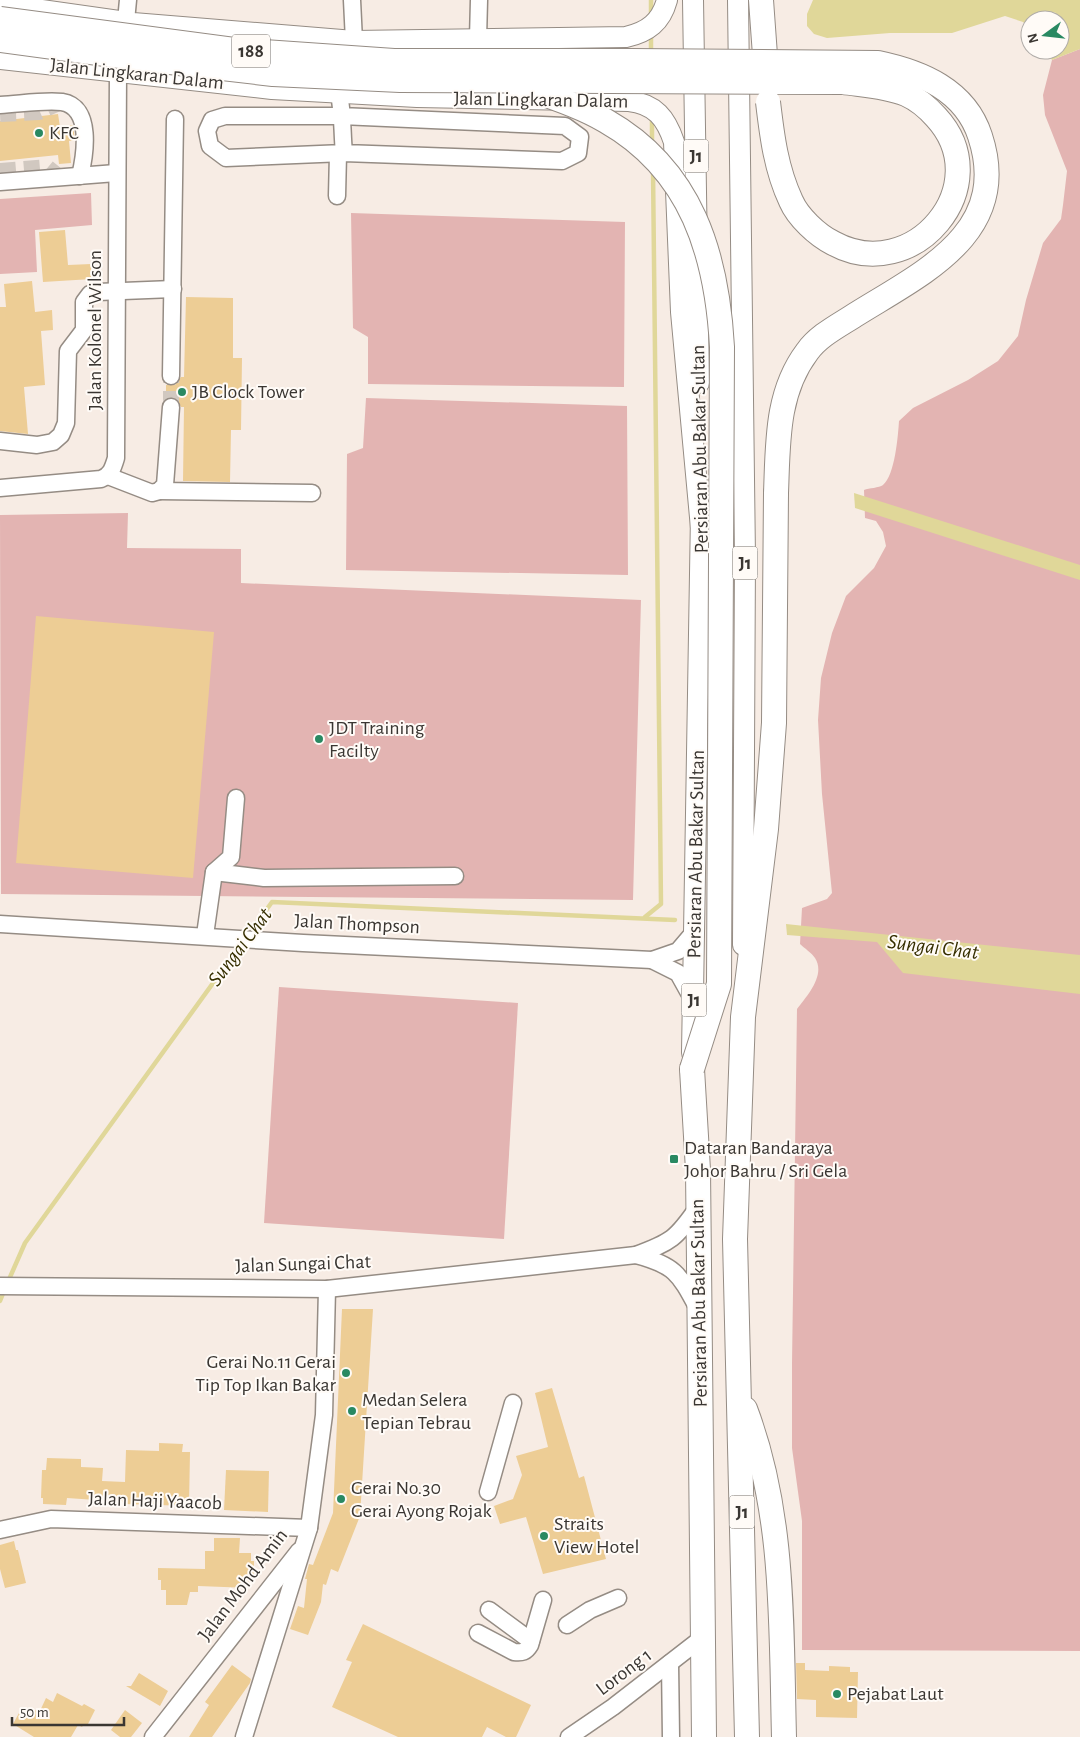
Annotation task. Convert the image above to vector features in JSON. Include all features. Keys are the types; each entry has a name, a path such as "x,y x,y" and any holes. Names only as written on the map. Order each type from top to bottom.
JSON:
{"highway":[{"path":"503,70 843,82 880,86 907,95 928,108 946,127 955,150 958,173 954,197 944,217 928,235 908,247 887,253 865,254 845,250 827,240 807,224 792,203 781,176 775,152 768,102 761,0"},
{"name":"188","path":"0,19 96,33 287,54 503,70"},
{"name":"188","path":"0,40 273,74 408,80 503,70"},
{"path":"503,70 878,64 907,69 934,80 957,98 977,125 986,153 986,183 980,211 966,235 948,255 926,272 828,332 808,350 794,371 784,394 779,428 776,493 774,723 766,829 743,1017"},
{"path":"503,70 608,121 629,136 660,165 684,196 700,228 712,263 719,302 722,347 719,984 692,1069"},
{"name":"Persiaran Abu Bakar Sultan","path":"743,1017 735,1238 747,1737"},
{"name":"Persiaran Abu Bakar Sultan","path":"692,1069 700,1311 704,1737"},
{"path":"739,1394 759,1446 778,1553 784,1737"}],"main road":[{"path":"0,4 126,21 354,41 626,37 642,34 658,21 668,0"},
{"name":"Persiaran Abu Bakar Sultan","path":"692,1069 701,528 693,0"},
{"name":"Persiaran Abu Bakar Sultan","path":"738,0 745,548 743,1017"},
{"path":"340,100 346,88 356,81 362,71 360,55 354,41"},
{"name":"Jalan Lingkaran Dalam","path":"0,58 118,73 272,89 340,100 642,102 663,116 674,142 681,312 701,528"}],"street":[{"path":"126,21 128,0"},
{"path":"352,0 354,41"},
{"path":"478,39 479,0"},
{"name":"Jalan Kolonel Wilson","path":"108,476 116,458 118,73"},
{"path":"337,196 341,154 340,100"},
{"path":"340,100 565,126 580,137 578,153 562,161 341,154 226,158 210,146 207,131 212,120 225,116 340,100"},
{"path":"0,105 62,102 72,105 80,113 84,126 84,156 80,176"},
{"path":"171,376 175,119"},
{"path":"0,182 116,173"},
{"path":"0,441 37,445 53,442 61,435 66,423 68,352 84,330 84,302 90,294 98,292 173,289"},
{"path":"159,491 165,485 170,407"},
{"path":"0,488 101,479 108,476 152,493 159,491 312,493"},
{"path":"211,936 214,872 231,857 236,798"},
{"path":"214,872 264,878 455,876"},
{"name":"Jalan Thompson","path":"0,924 303,943 652,960 678,952 695,931"},
{"name":"Jalan Thompson","path":"652,960 678,973 694,1000"},
{"name":"Jalan Sungai Chat","path":"0,1286 327,1289 636,1255 670,1241 698,1208"},
{"name":"Jalan Sungai Chat","path":"636,1255 668,1266 683,1280 700,1311"},
{"name":"Jalan Mohd Amin","path":"153,1737 304,1544 309,1528 324,1415 327,1289"},
{"path":"488,1492 513,1403"},
{"name":"Jalan Haji Yaacob","path":"0,1530 51,1519 309,1528"},
{"path":"244,1737 304,1544"},
{"path":"567,1625 590,1610 618,1598"},
{"path":"478,1633 521,1653 527,1651 543,1600"},
{"path":"489,1610 531,1641"},
{"name":"Lorong 1","path":"569,1737 613,1707 702,1638"},
{"path":"670,1663 671,1737"}],"shaded area":[{"path":"1080,49 1080,1651 802,1650 802,1521 792,1448 797,1009 814,985 818,971 815,958 800,944 802,908 827,899 832,893 822,794 818,720 821,678 832,633 846,596 874,568 886,546 883,532 876,521 865,518 864,490 881,486 887,480 895,455 899,421 913,408 968,380 998,361 1018,336 1026,300 1043,243 1061,219 1067,171 1045,115 1043,95 1052,60 1070,60 1070,53"},
{"path":"91,193 92,225 35,230 37,272 0,274 0,199"},
{"path":"351,213 625,222 624,387 368,384 368,337 353,328"},
{"path":"366,398 627,406 628,575 346,570 347,454 363,448"},
{"name":"JDT Training Facilty","path":"128,513 127,548 241,549 241,583 641,600 633,900 1,894 0,515"},
{"path":"279,987 518,1003 504,1239 264,1223"}],"water":[{"path":"813,0 1080,0 1080,49 1070,53 1070,10 1020,10 1020,21 1005,16 952,33 890,33 827,38 814,34 807,26 807,14"},
{"path":"854,493 1080,565 1080,580 855,508"},
{"path":"786,924 1080,955 1080,994 903,973 877,942 787,935"}],"building":[{"name":"KFC","path":"58,114 60,127 73,125 75,140 69,141 71,163 59,164 58,155 0,161 0,121"},
{"path":"65,230 68,265 91,264 92,279 43,282 39,232"},
{"path":"32,281 35,312 52,310 53,330 41,331 45,385 24,387 28,434 0,431 0,307 6,307 4,284"},
{"path":"186,297 233,298 233,358 242,358 241,430 231,430 230,482 183,481 184,407 181,407 176,399 166,399 166,385 175,385 181,377 184,377"},
{"path":"36,616 214,632 193,878 16,863"},
{"name":"Medan Selera Tepian Tebrau","path":"342,1309 373,1309 360,1516 338,1572 331,1569 326,1585 323,1584 321,1602 308,1635 290,1629 298,1606 304,1608 307,1579 305,1579 309,1564 313,1565 333,1513"},
{"path":"552,1388 579,1478 584,1476 606,1559 543,1574 526,1517 500,1524 494,1506 513,1499 522,1475 516,1456 548,1447 535,1393"},
{"path":"159,1443 183,1444 182,1452 190,1452 189,1506 125,1504 125,1502 67,1498 66,1505 43,1504 43,1498 41,1498 42,1470 46,1470 47,1458 81,1459 81,1467 103,1468 102,1481 125,1482 126,1450 159,1451"},
{"path":"226,1470 269,1471 268,1512 224,1510"},
{"path":"214,1538 240,1538 239,1553 251,1553 251,1561 254,1561 254,1577 250,1577 250,1588 198,1586 198,1592 190,1592 187,1605 166,1605 166,1590 161,1590 161,1580 158,1580 158,1568 205,1569 205,1551 214,1551"},
{"path":"14,1541 26,1583 5,1588 0,1569 0,1545"},
{"path":"363,1624 531,1705 516,1737 506,1737 487,1727 482,1737 398,1737 332,1707 352,1662 346,1660"},
{"path":"796,1663 805,1663 805,1670 829,1671 829,1666 850,1667 850,1672 858,1672 857,1718 816,1717 816,1700 797,1699"},
{"path":"232,1665 251,1679 250,1683 212,1737 189,1737 209,1705 205,1702"},
{"path":"139,1673 168,1691 160,1706 126,1686 131,1686"},
{"path":"57,1693 82,1706 84,1704 95,1710 87,1726 84,1724 82,1727 78,1725 71,1737 34,1737 13,1724 19,1713 29,1719 35,1710 39,1713 46,1698 53,1702"},
{"path":"125,1710 142,1723 131,1737 120,1737 111,1730"}],"waterway":[{"path":"651,0 651,16"},
{"path":"651,34 651,54"},
{"path":"652,116 652,146"},
{"path":"645,917 661,904 653,169"},
{"name":"Sungai Chat","path":"248,935 272,902 675,920"},
{"name":"Sungai Chat","path":"7,1284 25,1243 242,943"},
{"name":"Sungai Chat","path":"0,1301 4,1291"}],"tunnel":[{"path":"0,114 39,112 61,102"},
{"path":"0,171 47,167 59,177"},
{"path":"171,376 171,407"}],"place":[{"name":"KFC","path":"39,133"},
{"name":"JB Clock Tower","path":"182,392"},
{"name":"JDT Training Facilty","path":"319,739"},
{"name":"Dataran Bandaraya Johor Bahru / Sri Gela","path":"674,1159"},
{"name":"Gerai No.11 Gerai Tip Top Ikan Bakar","path":"346,1373"},
{"name":"Medan Selera Tepian Tebrau","path":"352,1411"},
{"name":"Gerai No.30 Gerai Ayong Rojak","path":"341,1499"},
{"name":"Straits View Hotel","path":"544,1536"},
{"name":"Pejabat Laut","path":"837,1694"}]}
